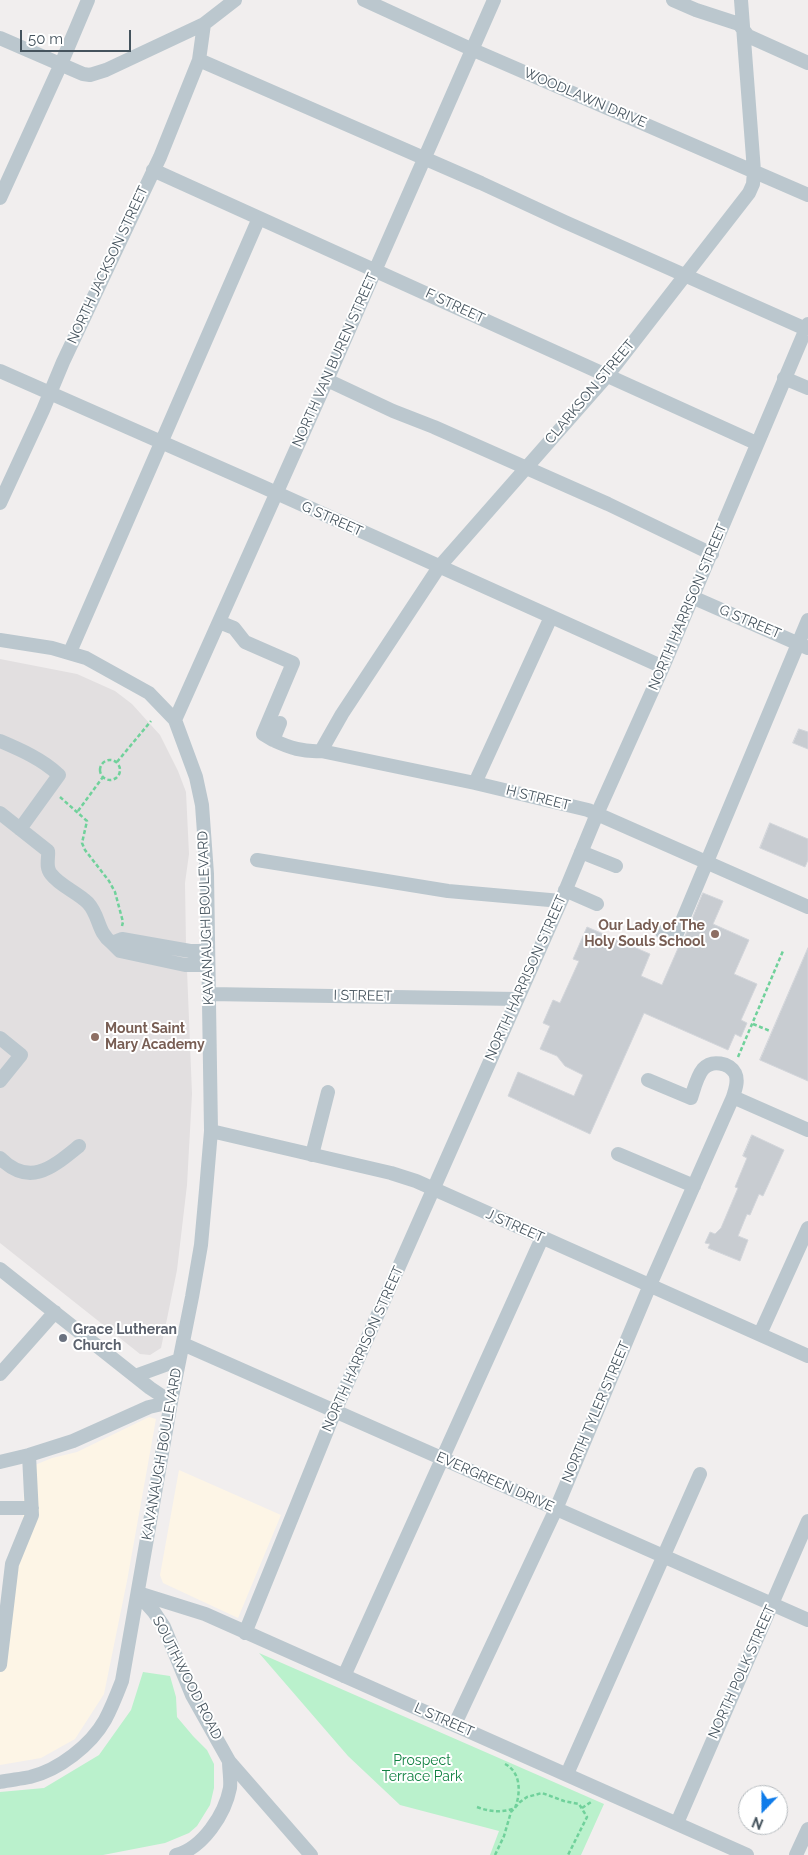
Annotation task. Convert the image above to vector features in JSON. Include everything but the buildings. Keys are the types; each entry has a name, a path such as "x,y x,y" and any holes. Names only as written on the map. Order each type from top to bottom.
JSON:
{"street":[{"path":"0,198 88,0"},
{"path":"0,38 76,71 90,75 106,70 204,24 235,0"},
{"name":"WOODLAWN DRIVE","path":"364,0 808,195"},
{"name":"NORTH VAN BUREN STREET","path":"175,720 494,0"},
{"path":"673,0 696,10 739,24 748,36 808,63"},
{"name":"CLARKSON STREET","path":"321,751 342,714 439,567 607,376 749,193 753,184 754,171 741,0"},
{"name":"NORTH JACKSON STREET","path":"0,503 63,362 153,170 199,60 204,24"},
{"path":"199,60 686,275 807,326"},
{"name":"F STREET","path":"153,170 756,443"},
{"path":"70,652 259,218"},
{"name":"NORTH HARRISON STREET","path":"245,1633 335,1411 663,667 807,326"},
{"name":"G STREET","path":"0,372 663,667"},
{"path":"784,378 808,388"},
{"path":"327,380 393,411 434,427 608,504 712,554"},
{"name":"G STREET","path":"692,597 803,646"},
{"path":"476,783 551,617"},
{"path":"662,932 675,938 706,862 803,646 808,620"},
{"path":"219,622 234,628 246,642 293,663 263,734 273,740 280,723"},
{"name":"KAVANAUGH BOULEVARD","path":"0,640 70,652 86,658 149,693 175,720 196,777 202,805 207,874 211,1130 201,1244 122,1681 111,1709 97,1732 77,1751 45,1771 31,1777 0,1782"},
{"path":"0,740 49,766 59,774 20,829"},
{"name":"H STREET","path":"273,740 305,752 321,751 476,783 597,814 808,906"},
{"path":"0,813 48,851 47,862 50,873 88,903 102,932 120,951 185,964 208,965"},
{"path":"581,852 616,866"},
{"path":"257,860 448,890 563,896 597,904"},
{"path":"112,943 122,939 190,951 208,950"},
{"name":"I STREET","path":"209,994 517,999"},
{"path":"0,1038 21,1055 0,1080"},
{"path":"648,1080 690,1098 703,1069 708,1065 720,1063 734,1073 736,1082 733,1097 808,1130"},
{"path":"312,1154 328,1092"},
{"name":"NORTH TYLER STREET","path":"455,1724 556,1509 650,1285 733,1097"},
{"name":"J STREET","path":"211,1130 391,1173 416,1181 808,1356"},
{"path":"0,1158 16,1171 30,1173 52,1168 79,1146"},
{"path":"618,1154 694,1186"},
{"path":"760,1334 808,1228"},
{"path":"344,1676 542,1238"},
{"path":"0,1269 135,1376 171,1402"},
{"path":"0,1374 55,1312"},
{"name":"EVERGREEN DRIVE","path":"183,1344 808,1620"},
{"path":"135,1376 179,1360"},
{"path":"0,1462 73,1441 148,1407 171,1402"},
{"path":"0,1665 6,1564 32,1515 29,1455"},
{"path":"567,1774 700,1474"},
{"path":"0,1508 32,1508"},
{"name":"NORTH POLK STREET","path":"676,1823 808,1521"},
{"name":"L STREET","path":"138,1593 205,1614 747,1855"},
{"name":"SOUTHWOOD ROAD","path":"138,1593 164,1627 192,1695 229,1761 311,1855"},
{"path":"176,1855 193,1847 206,1835 216,1820 225,1804 230,1788 229,1761"},
{"path":"796,1855 808,1829"}],"path":[{"path":"117,762 151,721"},
{"path":"107,760 117,762 120,767 118,776 109,780 103,777 100,771 102,764 107,760"},
{"path":"78,811 103,777"},
{"path":"54,804 60,797 87,821 82,843 85,850 116,892 123,922 122,928"},
{"path":"735,1063 783,951"},
{"path":"753,1024 770,1031"},
{"path":"499,1762 511,1768 516,1776 519,1797 515,1808"},
{"path":"496,1855 512,1812 527,1797 542,1793 579,1804 587,1817 568,1855"},
{"path":"477,1807 486,1811 498,1812 515,1808"}],"shaded area":[{"name":"Mount Saint Mary Academy","path":"0,659 77,674 115,691 132,704 160,735 186,792 189,854 185,883 186,945 192,1094 187,1185 177,1270 161,1348 150,1355 140,1354 0,1243"},
{"path":"149,1417 156,1419 127,1581 104,1694 75,1739 41,1758 0,1765 0,1671 22,1535 25,1469 52,1458 77,1452"},
{"path":"179,1470 281,1515 238,1618 163,1583 160,1575"}],"green space":[{"name":"Prospect Terrace Park","path":"259,1653 604,1804 581,1855 490,1855 499,1831 400,1805 348,1756"},
{"path":"143,1672 170,1676 176,1697 177,1717 207,1750 214,1764 214,1788 210,1805 197,1826 189,1833 165,1843 103,1855 0,1855 0,1792 44,1788 99,1755 131,1710"}],"place":[{"name":"Our Lady of The Holy Souls School","path":"715,934"},
{"name":"Mount Saint Mary Academy","path":"95,1037"},
{"name":"Grace Lutheran Church","path":"63,1338"}]}
